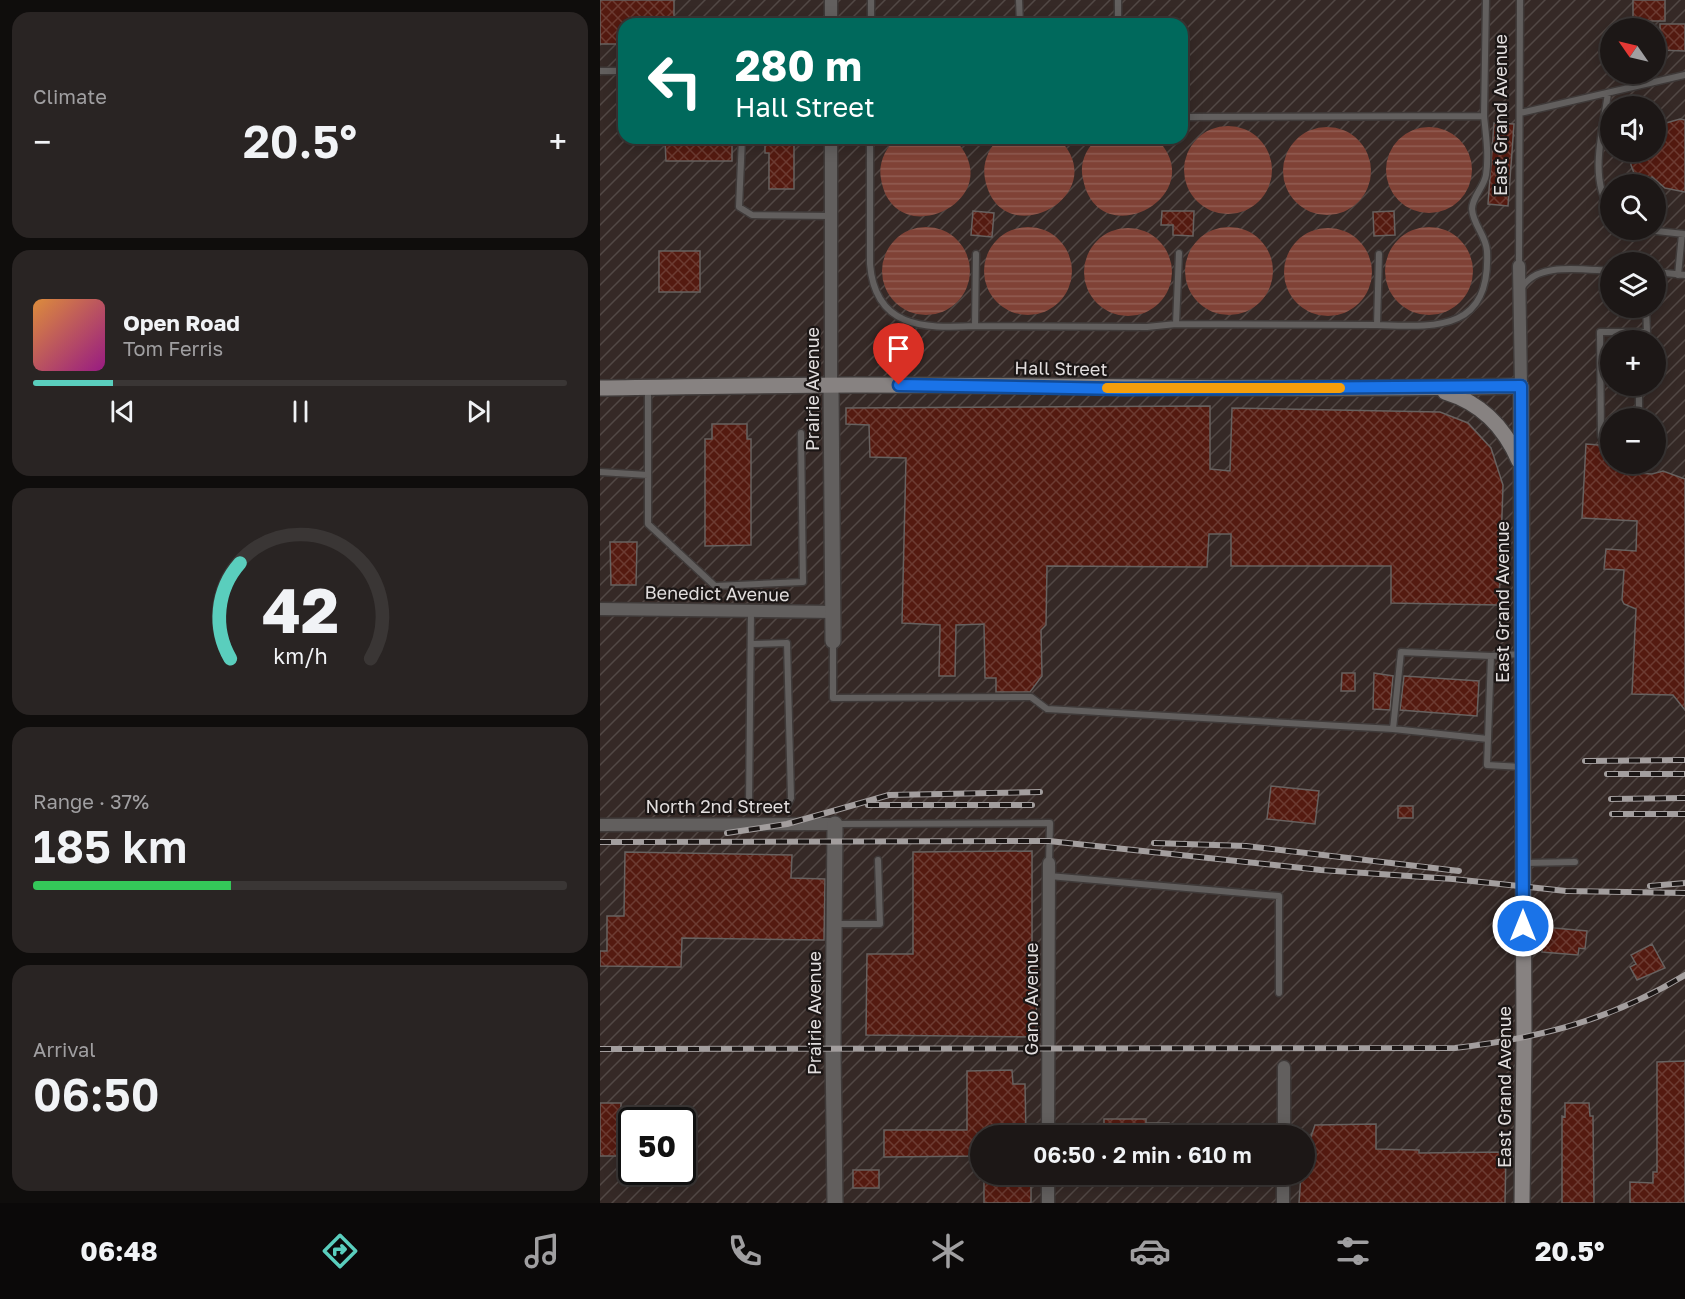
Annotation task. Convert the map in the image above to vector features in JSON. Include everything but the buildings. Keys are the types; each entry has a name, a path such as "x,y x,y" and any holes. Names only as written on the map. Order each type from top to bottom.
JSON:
{"main road":[{"name":"Hall Street","path":"600,388 831,385 1434,388 1521,386"},
{"name":"East Grand Avenue","path":"1521,386 1524,862 1522,1203"},
{"path":"1434,388 1465,398 1484,411 1504,433 1520,464"}],"street":[{"path":"831,0 831,18"},
{"name":"Prairie Avenue","path":"831,144 833,641"},
{"name":"East Grand Avenue","path":"1519,266 1521,386"},
{"name":"Benedict Avenue","path":"600,609 833,612"},
{"name":"Prairie Avenue","path":"835,1203 836,824"},
{"name":"North 2nd Street","path":"600,825 836,824"},
{"name":"Gano Avenue","path":"1048,1125 1049,869"},
{"path":"1284,1067 1284,1125"},
{"path":"1048,1185 1048,1203"},
{"path":"1283,1185 1283,1203"}],"lane":[{"path":"870,18 871,0"},
{"path":"1019,0 1020,18"},
{"path":"1118,0 1118,18"},
{"path":"870,144 872,284 877,298 902,320 919,325 975,326 1442,325 1469,311 1480,294 1485,280 1487,249 1482,233 1473,220 1472,204 1486,177 1484,116 1486,0"},
{"name":"East Grand Avenue","path":"1519,266 1520,0"},
{"path":"601,71 618,71"},
{"path":"1520,113 1685,75"},
{"path":"1600,174 1600,149 1608,93"},
{"path":"1188,117 1484,116"},
{"path":"742,144 739,207 752,215 831,216"},
{"path":"1666,232 1684,234 1682,275 1666,273"},
{"path":"1176,324 1179,253"},
{"path":"975,326 976,254"},
{"path":"1377,325 1379,254"},
{"path":"1520,292 1527,278 1539,273 1600,271"},
{"path":"648,387 648,524 715,586 803,582 801,433"},
{"path":"600,472 648,475"},
{"path":"751,611 749,805 756,808 787,806 791,798 787,643 752,644"},
{"path":"833,641 833,698 1031,697 1047,709 1393,729 1488,739"},
{"path":"1393,729 1401,652 1491,656 1522,654"},
{"path":"1491,656 1487,765 1522,767"},
{"path":"836,824 1050,824 1049,869 1279,896 1280,993"},
{"path":"834,924 880,924 878,860"},
{"path":"1524,862 1575,862"}],"shaded area":[{"path":"600,0 1685,0 1685,1203 600,1203"},
{"path":"1219,126 1237,126 1253,133 1265,145 1272,161 1272,179 1265,195 1253,207 1237,214 1219,214 1203,207 1191,195 1184,179 1184,161 1191,145 1203,133"},
{"path":"1318,127 1336,127 1352,134 1364,146 1371,162 1371,180 1364,196 1352,208 1336,215 1318,215 1302,208 1290,196 1283,180 1283,162 1290,146 1302,134"},
{"path":"1429,127 1453,134 1465,146 1472,170 1465,194 1453,206 1429,213 1405,206 1393,194 1386,170 1393,146 1405,134"},
{"path":"891,144 957,144 968,160 970,181 961,198 945,210 926,216 906,214 890,202 881,179 882,162"},
{"path":"994,144 1062,144 1072,159 1074,179 1065,197 1049,209 1030,215 1011,214 995,202 985,179 984,168 989,151"},
{"path":"1093,144 1160,144 1170,159 1171,179 1162,197 1147,209 1128,215 1109,214 1093,202 1083,179 1083,162"},
{"path":"917,227 935,227 951,234 963,246 970,262 970,280 963,296 951,308 935,315 917,315 901,308 889,296 882,280 882,262 889,246 901,234"},
{"path":"1019,227 1037,227 1053,234 1065,246 1072,262 1072,280 1065,296 1053,308 1037,315 1019,315 1003,308 991,296 984,280 984,262 991,246 1003,234"},
{"path":"1220,227 1238,227 1254,234 1266,246 1273,262 1273,280 1266,296 1254,308 1238,315 1220,315 1204,308 1192,296 1185,280 1185,262 1192,246 1204,234"},
{"path":"1420,227 1438,227 1454,234 1466,246 1473,262 1473,280 1466,296 1454,308 1438,315 1420,315 1404,308 1392,296 1385,280 1385,262 1392,246 1404,234"},
{"path":"1119,228 1137,228 1153,235 1165,247 1172,263 1172,281 1165,297 1153,309 1137,316 1119,316 1103,309 1091,297 1084,281 1084,263 1091,247 1103,235"},
{"path":"1319,228 1337,228 1353,235 1365,247 1372,263 1372,281 1365,297 1353,309 1337,316 1319,316 1303,309 1291,297 1284,281 1284,263 1291,247 1303,235"}],"railway":[{"path":"1585,761 1685,760"},
{"path":"1607,774 1685,774"},
{"path":"727,833 787,824 889,795 1040,792"},
{"path":"1611,799 1685,798"},
{"path":"868,805 1032,805"},
{"path":"1612,814 1685,814"},
{"path":"600,842 1049,841 1321,870 1453,879 1566,891 1685,893"},
{"path":"1154,843 1246,846 1459,871"},
{"path":"1650,886 1685,883"},
{"path":"600,1049 1455,1048 1516,1039 1574,1025 1630,1004 1685,975"}],"slow traffic":[{"path":"1107,388 1340,388"}],"route":[{"path":"899,385 1124,389 1521,386 1523,926"}]}
